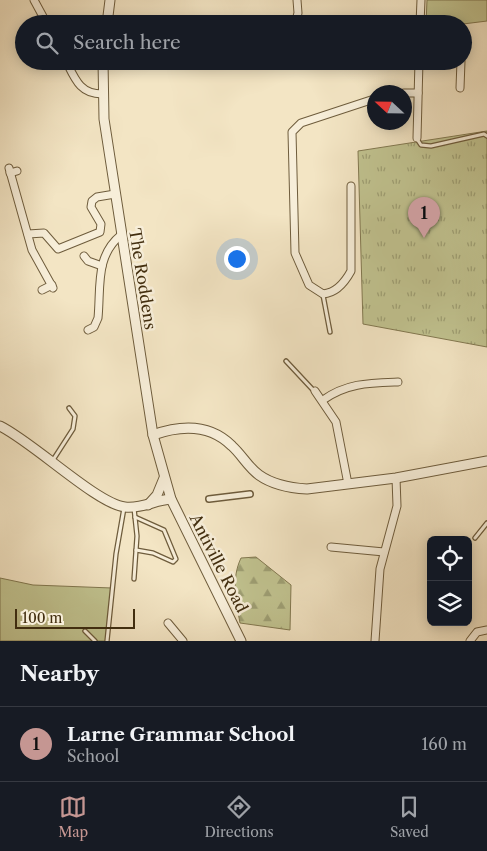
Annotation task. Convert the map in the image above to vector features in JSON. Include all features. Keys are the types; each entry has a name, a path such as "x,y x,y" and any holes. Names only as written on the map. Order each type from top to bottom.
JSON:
{"street":[{"path":"34,0 42,15"},
{"path":"108,15 110,0"},
{"path":"297,0 298,15"},
{"path":"420,15 421,0"},
{"path":"71,70 83,89 92,94 102,94"},
{"name":"The Roddens","path":"103,70 102,94 115,194 152,436 171,499"},
{"path":"417,138 419,70"},
{"path":"460,88 461,70"},
{"path":"412,93 418,93"},
{"path":"351,186 351,271 346,280 334,291 323,294 310,285 295,253 290,140 292,132 301,123 367,101"},
{"path":"12,170 32,250 53,286 42,290"},
{"path":"28,234 44,233 58,248 100,232 101,224 91,207 92,201 97,197 115,194"},
{"path":"88,330 94,327 98,318 104,254 110,244 121,235"},
{"path":"84,256 88,261 102,266"},
{"path":"323,400 350,386 398,382"},
{"path":"315,391 323,400 338,429 348,484"},
{"path":"0,426 22,438 105,500 124,507 134,508 171,499"},
{"path":"152,436 184,428 206,430 226,441 254,471 274,483 285,487 307,489 396,478 487,462"},
{"path":"148,505 157,495 164,478"},
{"path":"375,641 380,569 397,506 396,478"},
{"path":"210,499 250,494"},
{"name":"Antiville Road","path":"171,499 241,641"},
{"path":"331,547 384,552"},
{"path":"168,623 183,641"},
{"path":"470,641 477,632 487,630"}],"lane":[{"path":"417,138 421,145 431,146 484,134 487,136"},
{"path":"323,294 330,332"},
{"path":"286,361 315,391"},
{"path":"52,460 73,429 75,416 69,408"},
{"path":"107,641 116,554 124,507"},
{"path":"134,508 136,550 134,579"},
{"path":"135,518 164,530 176,559 173,562 153,553 136,550"},
{"path":"476,538 487,523"},
{"path":"85,631 95,641"}],"green space":[{"path":"427,0 487,0 487,21 472,23 472,15 426,15"},
{"path":"487,131 487,347 363,324 358,151"},
{"path":"256,557 291,585 290,630 240,623 235,590 236,574 241,558"},
{"path":"0,578 33,585 112,588 107,641 0,641"}],"place":[{"name":"Larne Grammar School","path":"424,238"}]}
